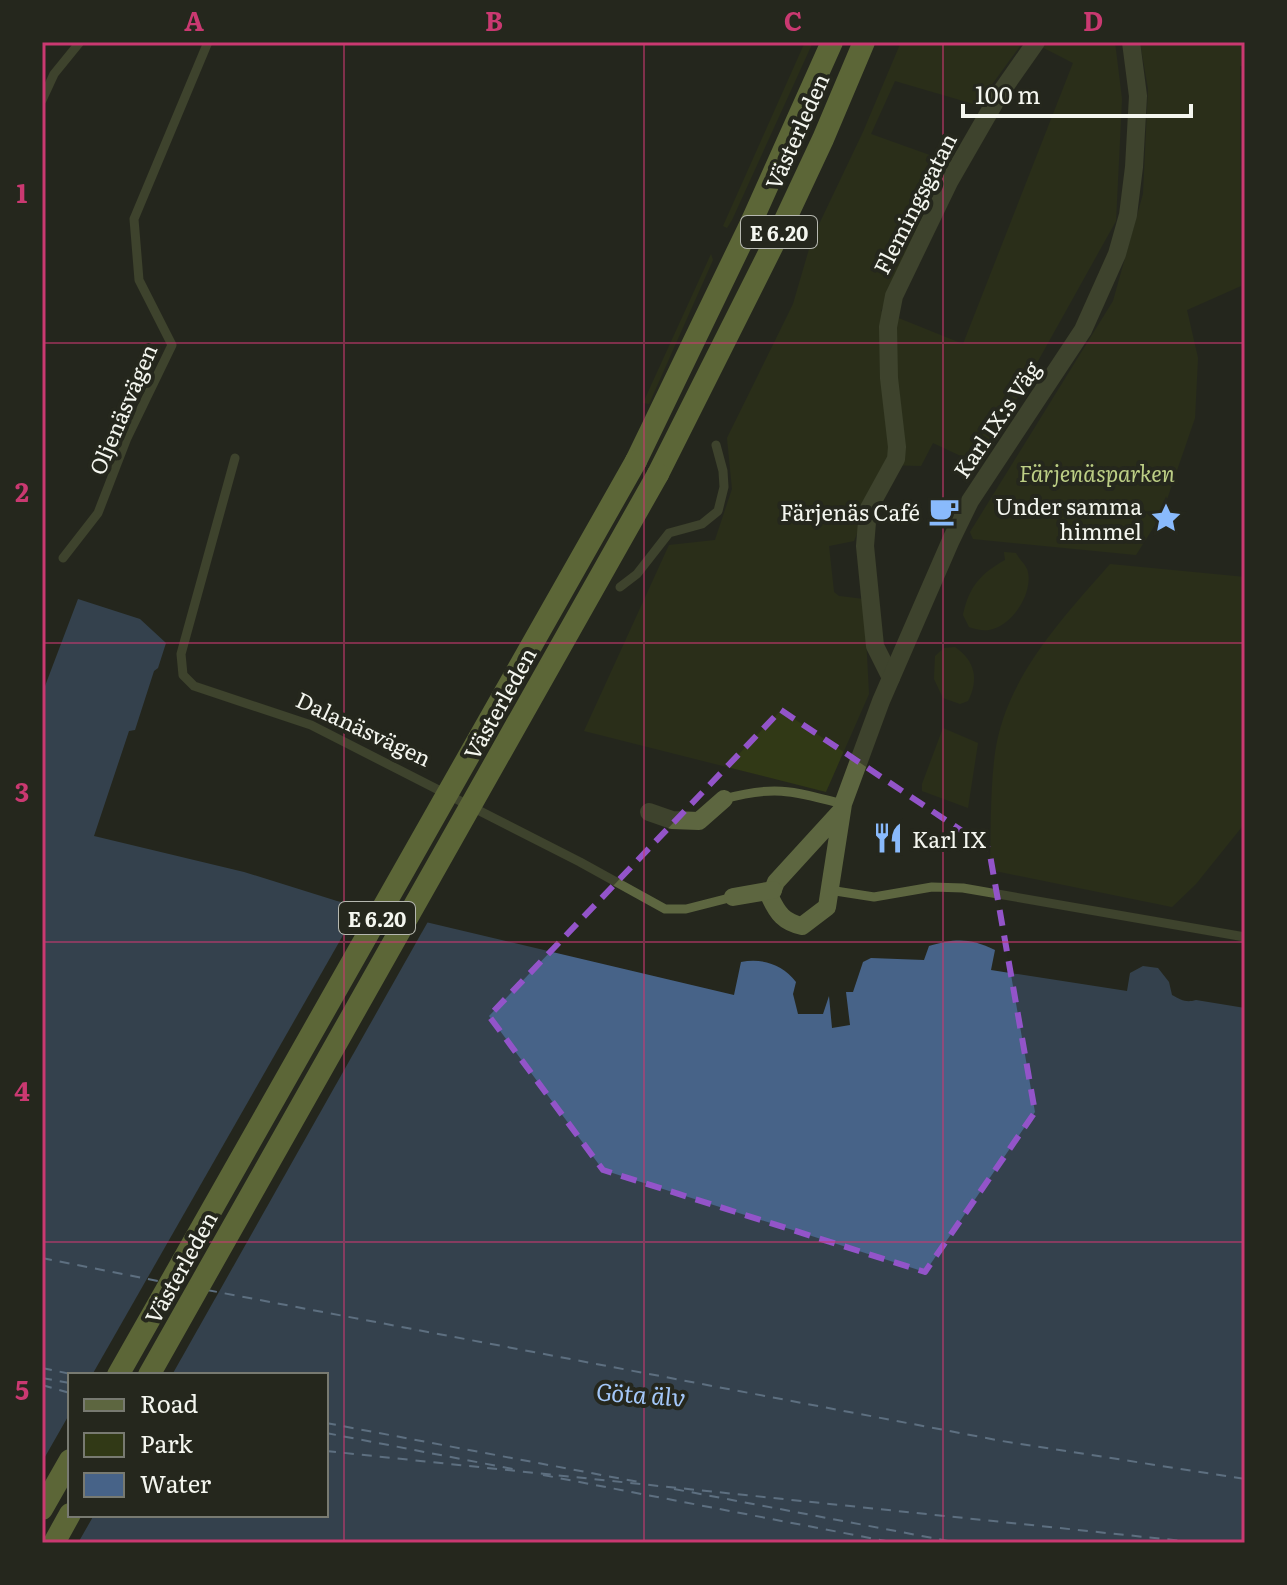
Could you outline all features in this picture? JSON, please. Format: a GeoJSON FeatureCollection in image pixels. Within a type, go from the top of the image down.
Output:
{"type":"FeatureCollection","features":[{"type":"Feature","properties":{"kind":"highway","name":"Västerleden"},"geometry":{"type":"LineString","coordinates":[[119,1373],[636,461],[751,223],[832,42]]}},
{"type":"Feature","properties":{"kind":"highway","name":"Västerleden"},"geometry":{"type":"LineString","coordinates":[[150,1373],[658,474],[778,235],[864,42]]}},
{"type":"Feature","properties":{"kind":"highway"},"geometry":{"type":"LineString","coordinates":[[42,1509],[68,1464]]}},
{"type":"Feature","properties":{"kind":"highway"},"geometry":{"type":"LineString","coordinates":[[54,1543],[68,1517]]}},
{"type":"Feature","properties":{"kind":"street","name":"Flemingsgatan"},"geometry":{"type":"LineString","coordinates":[[891,678],[875,646],[865,546],[868,510],[896,459],[888,327],[894,296],[920,237],[970,144],[1036,42]]}},
{"type":"Feature","properties":{"kind":"street","name":"Karl IX:s Väg"},"geometry":{"type":"LineString","coordinates":[[841,808],[776,882],[770,897],[788,923],[802,926],[827,907],[841,808],[891,678],[970,501],[1083,330],[1108,279],[1128,215],[1134,167],[1138,96],[1131,42]]}},
{"type":"Feature","properties":{"kind":"street"},"geometry":{"type":"LineString","coordinates":[[649,812],[672,820],[699,821],[724,799]]}},
{"type":"Feature","properties":{"kind":"street","name":"Dalanäsvägen"},"geometry":{"type":"LineString","coordinates":[[733,897],[773,890]]}},
{"type":"Feature","properties":{"kind":"lane"},"geometry":{"type":"LineString","coordinates":[[42,100],[54,74],[80,42]]}},
{"type":"Feature","properties":{"kind":"lane","name":"Oljenäsvägen"},"geometry":{"type":"LineString","coordinates":[[63,558],[98,513],[127,438],[172,345],[139,280],[134,219],[208,42]]}},
{"type":"Feature","properties":{"kind":"lane"},"geometry":{"type":"LineString","coordinates":[[620,587],[637,574],[669,533],[702,524],[718,511],[724,487],[716,445]]}},
{"type":"Feature","properties":{"kind":"lane","name":"Dalanäsvägen"},"geometry":{"type":"LineString","coordinates":[[235,458],[181,654],[183,675],[194,686],[311,725],[567,855],[665,909],[686,909],[733,897]]}},
{"type":"Feature","properties":{"kind":"lane"},"geometry":{"type":"LineString","coordinates":[[724,799],[758,790],[799,792],[841,808]]}},
{"type":"Feature","properties":{"kind":"lane"},"geometry":{"type":"LineString","coordinates":[[829,890],[874,897],[932,887],[963,888],[1245,937]]}},
{"type":"Feature","properties":{"kind":"highlighted area"},"geometry":{"type":"Polygon","coordinates":[[[781,710],[989,849],[1035,1112],[925,1272],[603,1170],[489,1016],[781,710]]]}},
{"type":"Feature","properties":{"kind":"green space"},"geometry":{"type":"Polygon","coordinates":[[[805,42],[813,42],[727,228],[723,226],[805,42]]]}},
{"type":"Feature","properties":{"kind":"green space"},"geometry":{"type":"Polygon","coordinates":[[[901,42],[1023,42],[977,105],[895,81],[871,134],[952,163],[881,311],[963,344],[1073,63],[1032,42],[1115,42],[1122,99],[1116,221],[980,465],[933,443],[921,466],[885,465],[854,541],[829,546],[834,592],[839,596],[864,599],[869,694],[826,792],[584,731],[669,545],[715,540],[732,489],[727,438],[793,304],[812,239],[863,132],[901,42]]]}},
{"type":"Feature","properties":{"kind":"green space","name":"Färjenäsparken"},"geometry":{"type":"Polygon","coordinates":[[[1140,42],[1245,42],[1245,66],[1240,66],[1241,286],[1187,310],[1198,358],[1195,418],[1162,514],[1136,555],[973,539],[970,532],[1113,301],[1143,194],[1148,89],[1140,42]]]}},
{"type":"Feature","properties":{"kind":"green space"},"geometry":{"type":"Polygon","coordinates":[[[711,254],[713,260],[649,404],[643,403],[711,254]]]}},
{"type":"Feature","properties":{"kind":"green space"},"geometry":{"type":"Polygon","coordinates":[[[1004,552],[1016,553],[1027,569],[1029,578],[1025,597],[1013,615],[998,627],[984,630],[969,627],[963,615],[972,589],[982,576],[1005,560],[1004,552]]]}},
{"type":"Feature","properties":{"kind":"green space"},"geometry":{"type":"Polygon","coordinates":[[[1110,564],[1245,577],[1245,823],[1196,884],[1172,907],[990,870],[995,753],[1011,699],[1055,628],[1110,564]]]}},
{"type":"Feature","properties":{"kind":"green space"},"geometry":{"type":"Polygon","coordinates":[[[955,647],[971,664],[974,678],[968,701],[960,704],[943,698],[934,679],[935,656],[944,648],[955,647]]]}},
{"type":"Feature","properties":{"kind":"green space"},"geometry":{"type":"Polygon","coordinates":[[[943,728],[978,743],[968,808],[922,791],[943,728]]]}},
{"type":"Feature","properties":{"kind":"water","name":"Göta älv"},"geometry":{"type":"Polygon","coordinates":[[[78,599],[140,619],[166,643],[135,730],[129,731],[94,836],[244,872],[337,901],[734,995],[741,962],[764,962],[778,967],[796,982],[793,994],[798,1014],[823,1014],[829,996],[832,1028],[850,1025],[846,992],[853,992],[863,962],[871,958],[924,960],[929,946],[955,941],[970,941],[995,950],[991,970],[1127,991],[1130,973],[1143,966],[1158,968],[1169,982],[1172,995],[1178,998],[1245,1008],[1245,1543],[42,1543],[42,694],[78,599]]]}},
{"type":"Feature","properties":{"kind":"pier"},"geometry":{"type":"Polygon","coordinates":[[[362,902],[430,918],[173,1373],[93,1373],[362,902]]]}},
{"type":"Feature","properties":{"kind":"pier"},"geometry":{"type":"Polygon","coordinates":[[[68,1416],[68,1517],[93,1517],[78,1543],[42,1543],[42,1462],[68,1416]]]}},
{"type":"Feature","properties":{"kind":"ferry route"},"geometry":{"type":"LineString","coordinates":[[42,1258],[158,1281]]}},
{"type":"Feature","properties":{"kind":"ferry route"},"geometry":{"type":"LineString","coordinates":[[207,1290],[1002,1441],[1245,1479]]}},
{"type":"Feature","properties":{"kind":"ferry route"},"geometry":{"type":"LineString","coordinates":[[42,1368],[68,1373]]}},
{"type":"Feature","properties":{"kind":"ferry route"},"geometry":{"type":"LineString","coordinates":[[42,1378],[68,1383]]}},
{"type":"Feature","properties":{"kind":"ferry route"},"geometry":{"type":"LineString","coordinates":[[42,1385],[68,1392]]}},
{"type":"Feature","properties":{"kind":"ferry route"},"geometry":{"type":"LineString","coordinates":[[328,1423],[644,1483]]}},
{"type":"Feature","properties":{"kind":"ferry route"},"geometry":{"type":"LineString","coordinates":[[328,1433],[513,1469]]}},
{"type":"Feature","properties":{"kind":"ferry route"},"geometry":{"type":"LineString","coordinates":[[328,1451],[1202,1543]]}},
{"type":"Feature","properties":{"kind":"ferry route"},"geometry":{"type":"LineString","coordinates":[[543,1475],[896,1543]]}},
{"type":"Feature","properties":{"kind":"ferry route"},"geometry":{"type":"LineString","coordinates":[[674,1489],[959,1543]]}},
{"type":"Feature","properties":{"kind":"place","name":"Färjenäs Café"},"geometry":{"type":"Point","coordinates":[944,511]}},
{"type":"Feature","properties":{"kind":"place","name":"Under samma himmel"},"geometry":{"type":"Point","coordinates":[1166,518]}},
{"type":"Feature","properties":{"kind":"place","name":"Karl IX"},"geometry":{"type":"Point","coordinates":[888,838]}}]}
